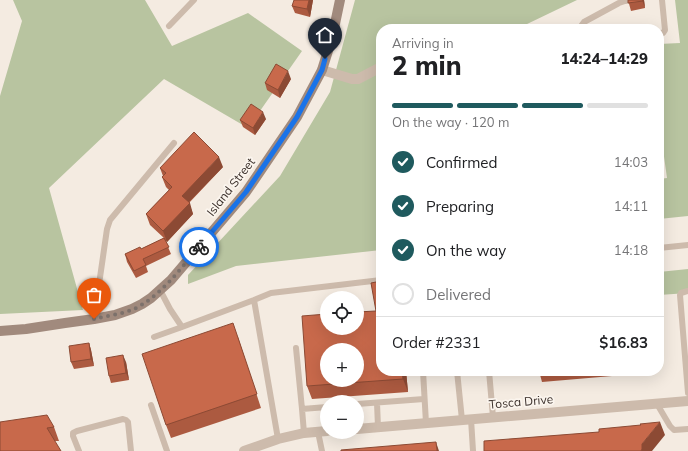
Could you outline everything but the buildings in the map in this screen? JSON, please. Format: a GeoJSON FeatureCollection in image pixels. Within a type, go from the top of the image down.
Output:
{"type":"FeatureCollection","features":[{"type":"Feature","properties":{"kind":"street","name":"Island Street"},"geometry":{"type":"LineString","coordinates":[[0,331],[26,329],[115,315],[132,309],[151,298],[171,280],[246,192],[297,117],[322,70],[332,38],[340,0]]}},
{"type":"Feature","properties":{"kind":"street"},"geometry":{"type":"LineString","coordinates":[[322,70],[352,79],[358,78],[376,69]]}},
{"type":"Feature","properties":{"kind":"street","name":"Tosca Drive"},"geometry":{"type":"LineString","coordinates":[[364,428],[688,401]]}},
{"type":"Feature","properties":{"kind":"street"},"geometry":{"type":"LineString","coordinates":[[244,451],[278,439],[304,433],[320,432]]}},
{"type":"Feature","properties":{"kind":"lane"},"geometry":{"type":"LineString","coordinates":[[169,26],[194,0]]}},
{"type":"Feature","properties":{"kind":"lane"},"geometry":{"type":"LineString","coordinates":[[582,24],[619,3],[634,0]]}},
{"type":"Feature","properties":{"kind":"lane"},"geometry":{"type":"LineString","coordinates":[[662,0],[666,30],[664,32]]}},
{"type":"Feature","properties":{"kind":"lane"},"geometry":{"type":"LineString","coordinates":[[94,319],[107,229],[110,220],[174,143]]}},
{"type":"Feature","properties":{"kind":"lane"},"geometry":{"type":"LineString","coordinates":[[664,247],[688,244]]}},
{"type":"Feature","properties":{"kind":"lane"},"geometry":{"type":"LineString","coordinates":[[154,337],[254,300],[271,292],[376,281]]}},
{"type":"Feature","properties":{"kind":"lane"},"geometry":{"type":"LineString","coordinates":[[160,290],[182,327]]}},
{"type":"Feature","properties":{"kind":"lane"},"geometry":{"type":"LineString","coordinates":[[688,291],[680,293],[688,393]]}},
{"type":"Feature","properties":{"kind":"lane"},"geometry":{"type":"LineString","coordinates":[[254,300],[278,439]]}},
{"type":"Feature","properties":{"kind":"lane"},"geometry":{"type":"LineString","coordinates":[[296,348],[304,433]]}},
{"type":"Feature","properties":{"kind":"lane"},"geometry":{"type":"LineString","coordinates":[[423,376],[426,423]]}},
{"type":"Feature","properties":{"kind":"lane"},"geometry":{"type":"LineString","coordinates":[[458,376],[473,451]]}},
{"type":"Feature","properties":{"kind":"lane"},"geometry":{"type":"LineString","coordinates":[[489,376],[493,417]]}},
{"type":"Feature","properties":{"kind":"lane"},"geometry":{"type":"LineString","coordinates":[[364,404],[424,399]]}},
{"type":"Feature","properties":{"kind":"lane"},"geometry":{"type":"LineString","coordinates":[[376,403],[378,427]]}},
{"type":"Feature","properties":{"kind":"lane"},"geometry":{"type":"LineString","coordinates":[[656,404],[674,430],[688,429]]}},
{"type":"Feature","properties":{"kind":"lane"},"geometry":{"type":"LineString","coordinates":[[151,405],[167,451]]}},
{"type":"Feature","properties":{"kind":"lane"},"geometry":{"type":"LineString","coordinates":[[302,408],[320,407]]}},
{"type":"Feature","properties":{"kind":"lane"},"geometry":{"type":"LineString","coordinates":[[79,451],[73,433],[123,419],[128,422],[131,451]]}},
{"type":"Feature","properties":{"kind":"lane"},"geometry":{"type":"LineString","coordinates":[[322,439],[322,451]]}},
{"type":"Feature","properties":{"kind":"green space"},"geometry":{"type":"Polygon","coordinates":[[[13,0],[145,0],[172,46],[248,13],[302,51],[248,128],[164,79],[49,188],[83,310],[0,314],[0,96],[22,21],[13,0]]]}},
{"type":"Feature","properties":{"kind":"green space"},"geometry":{"type":"Polygon","coordinates":[[[355,0],[577,0],[527,24],[376,24],[376,251],[236,266],[188,284],[188,275],[280,176],[330,92],[355,0]]]}},
{"type":"Feature","properties":{"kind":"green space"},"geometry":{"type":"Polygon","coordinates":[[[675,0],[688,0],[688,216],[664,218],[664,178],[667,178],[664,157],[664,44],[680,43],[675,0]]]}},
{"type":"Feature","properties":{"kind":"green space"},"geometry":{"type":"Polygon","coordinates":[[[688,269],[688,293],[664,295],[664,271],[688,269]]]}},
{"type":"Feature","properties":{"kind":"way so far"},"geometry":{"type":"LineString","coordinates":[[94,319],[115,315],[132,309],[151,298],[171,280],[199,247]]}},
{"type":"Feature","properties":{"kind":"route"},"geometry":{"type":"LineString","coordinates":[[199,247],[246,192],[297,117],[322,70],[325,59]]}}]}
